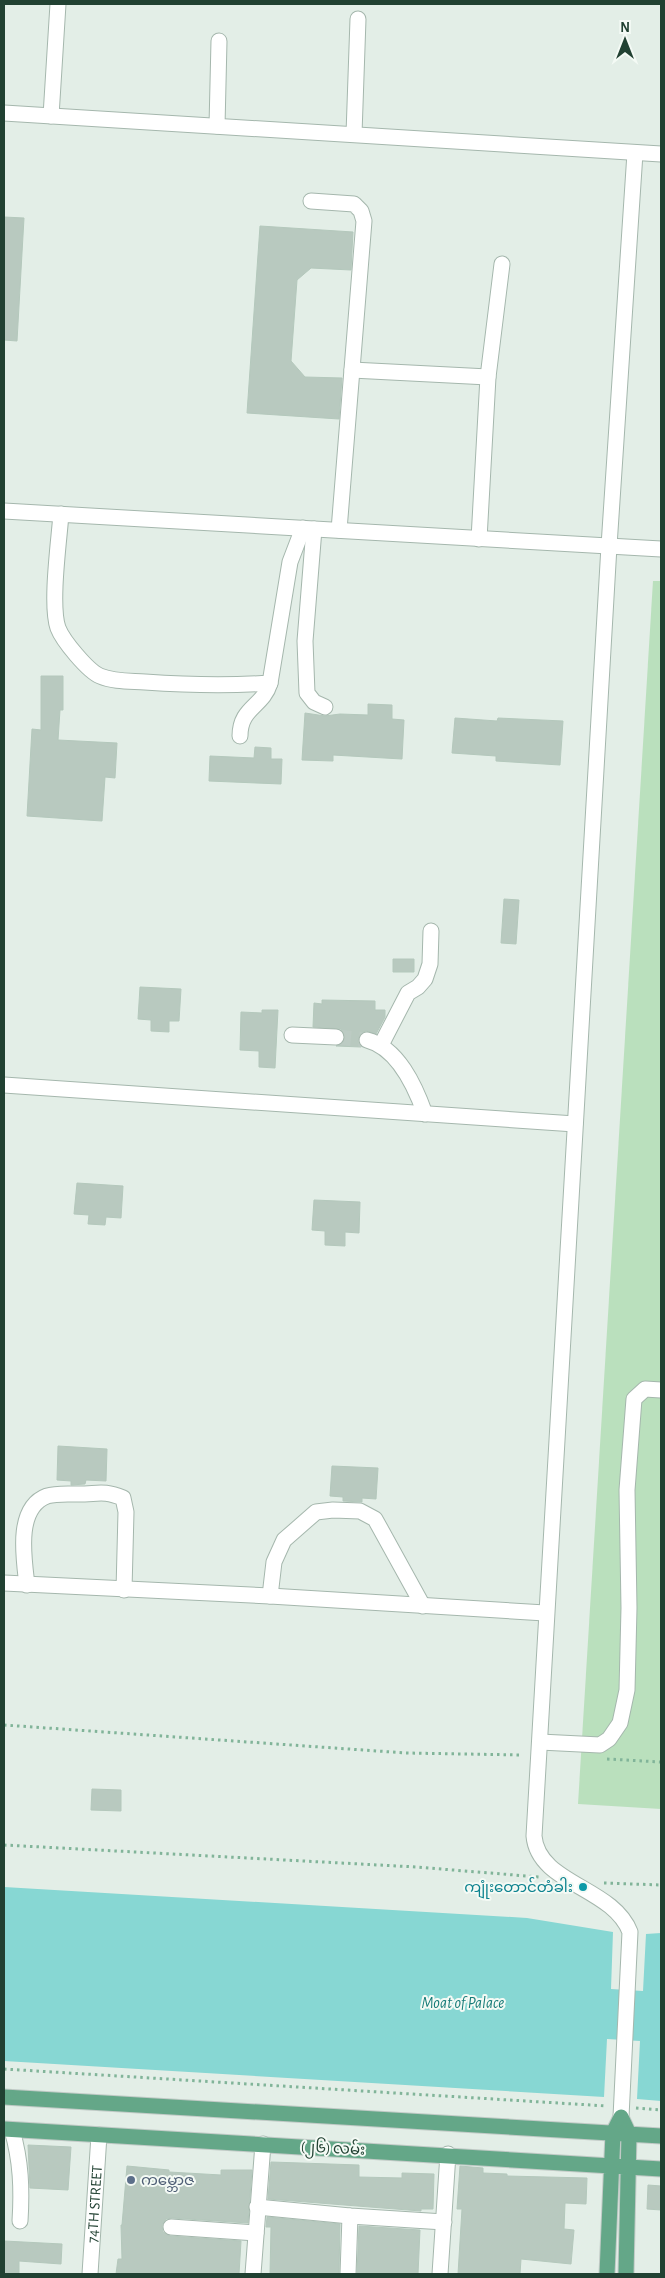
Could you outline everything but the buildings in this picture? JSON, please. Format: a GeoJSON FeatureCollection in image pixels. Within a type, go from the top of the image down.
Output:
{"type":"FeatureCollection","features":[{"type":"Feature","properties":{"kind":"main road","name":"(၂၆) လမ်း"},"geometry":{"type":"LineString","coordinates":[[4,2097],[661,2136]]}},
{"type":"Feature","properties":{"kind":"main road"},"geometry":{"type":"LineString","coordinates":[[607,2274],[613,2133],[621,2108]]}},
{"type":"Feature","properties":{"kind":"main road"},"geometry":{"type":"LineString","coordinates":[[621,2108],[629,2134],[630,2166],[626,2274]]}},
{"type":"Feature","properties":{"kind":"main road","name":"(၂၆) လမ်း"},"geometry":{"type":"LineString","coordinates":[[8,2130],[448,2154],[661,2168]]}},
{"type":"Feature","properties":{"kind":"street"},"geometry":{"type":"LineString","coordinates":[[51,116],[58,4]]}},
{"type":"Feature","properties":{"kind":"street"},"geometry":{"type":"LineString","coordinates":[[354,134],[358,19]]}},
{"type":"Feature","properties":{"kind":"street"},"geometry":{"type":"LineString","coordinates":[[217,126],[219,41]]}},
{"type":"Feature","properties":{"kind":"street"},"geometry":{"type":"LineString","coordinates":[[4,113],[661,154]]}},
{"type":"Feature","properties":{"kind":"street"},"geometry":{"type":"LineString","coordinates":[[621,2108],[630,1932],[621,1918],[601,1898],[558,1872],[538,1854],[534,1836],[545,1613],[609,546],[635,153]]}},
{"type":"Feature","properties":{"kind":"street"},"geometry":{"type":"LineString","coordinates":[[311,201],[354,204],[361,211],[364,221],[339,530]]}},
{"type":"Feature","properties":{"kind":"street"},"geometry":{"type":"LineString","coordinates":[[479,538],[488,376],[502,264]]}},
{"type":"Feature","properties":{"kind":"street"},"geometry":{"type":"LineString","coordinates":[[352,370],[488,376]]}},
{"type":"Feature","properties":{"kind":"street"},"geometry":{"type":"LineString","coordinates":[[4,511],[661,549]]}},
{"type":"Feature","properties":{"kind":"street"},"geometry":{"type":"LineString","coordinates":[[60,514],[56,575],[58,628],[68,644],[98,676],[113,680],[156,683],[237,686],[270,683]]}},
{"type":"Feature","properties":{"kind":"street"},"geometry":{"type":"LineString","coordinates":[[240,736],[242,721],[267,693],[290,562],[308,529]]}},
{"type":"Feature","properties":{"kind":"street"},"geometry":{"type":"LineString","coordinates":[[308,529],[305,641],[307,693],[314,702],[325,707]]}},
{"type":"Feature","properties":{"kind":"street"},"geometry":{"type":"LineString","coordinates":[[382,1045],[408,993],[418,988],[425,979],[430,964],[431,932]]}},
{"type":"Feature","properties":{"kind":"street"},"geometry":{"type":"LineString","coordinates":[[292,1035],[336,1037]]}},
{"type":"Feature","properties":{"kind":"street"},"geometry":{"type":"LineString","coordinates":[[367,1040],[382,1045],[408,1076],[425,1114]]}},
{"type":"Feature","properties":{"kind":"street"},"geometry":{"type":"LineString","coordinates":[[4,1086],[575,1124]]}},
{"type":"Feature","properties":{"kind":"street"},"geometry":{"type":"LineString","coordinates":[[539,1749],[600,1745],[609,1739],[620,1723],[627,1690],[629,1608],[627,1490],[634,1400],[644,1389],[661,1390]]}},
{"type":"Feature","properties":{"kind":"street"},"geometry":{"type":"LineString","coordinates":[[27,1585],[24,1556],[25,1527],[31,1509],[47,1496],[107,1491],[123,1498],[126,1512],[124,1590]]}},
{"type":"Feature","properties":{"kind":"street"},"geometry":{"type":"LineString","coordinates":[[270,1596],[274,1562],[284,1540],[316,1512],[333,1510],[360,1512],[375,1519],[423,1606]]}},
{"type":"Feature","properties":{"kind":"street"},"geometry":{"type":"LineString","coordinates":[[4,1583],[270,1596],[545,1613]]}},
{"type":"Feature","properties":{"kind":"street"},"geometry":{"type":"LineString","coordinates":[[8,2130],[18,2152],[22,2184],[20,2221]]}},
{"type":"Feature","properties":{"kind":"street","name":"74TH STREET"},"geometry":{"type":"LineString","coordinates":[[90,2274],[99,2135]]}},
{"type":"Feature","properties":{"kind":"street"},"geometry":{"type":"LineString","coordinates":[[253,2274],[263,2144]]}},
{"type":"Feature","properties":{"kind":"street"},"geometry":{"type":"LineString","coordinates":[[440,2274],[448,2154]]}},
{"type":"Feature","properties":{"kind":"street"},"geometry":{"type":"LineString","coordinates":[[257,2207],[350,2216],[444,2222]]}},
{"type":"Feature","properties":{"kind":"street"},"geometry":{"type":"LineString","coordinates":[[348,2274],[350,2216]]}},
{"type":"Feature","properties":{"kind":"street"},"geometry":{"type":"LineString","coordinates":[[171,2227],[256,2233]]}},
{"type":"Feature","properties":{"kind":"path"},"geometry":{"type":"LineString","coordinates":[[4,1725],[406,1754],[539,1749]]}},
{"type":"Feature","properties":{"kind":"path"},"geometry":{"type":"LineString","coordinates":[[605,1759],[661,1762]]}},
{"type":"Feature","properties":{"kind":"path"},"geometry":{"type":"LineString","coordinates":[[4,1845],[407,1867],[548,1878]]}},
{"type":"Feature","properties":{"kind":"path"},"geometry":{"type":"LineString","coordinates":[[602,1883],[661,1885]]}},
{"type":"Feature","properties":{"kind":"path"},"geometry":{"type":"LineString","coordinates":[[4,2069],[661,2110]]}},
{"type":"Feature","properties":{"kind":"green space"},"geometry":{"type":"Polygon","coordinates":[[[653,581],[661,581],[661,1809],[578,1804],[653,581]]]}},
{"type":"Feature","properties":{"kind":"water","name":"Moat of Palace"},"geometry":{"type":"Polygon","coordinates":[[[4,1887],[527,1918],[613,1932],[611,1989],[643,1991],[646,1934],[661,1933],[661,2101],[637,2099],[640,2041],[607,2039],[604,2097],[4,2061],[4,1887]]]}},
{"type":"Feature","properties":{"kind":"tunnel"},"geometry":{"type":"LineString","coordinates":[[336,1037],[367,1040]]}},
{"type":"Feature","properties":{"kind":"place","name":"ကျုံးတောင်တံခါး"},"geometry":{"type":"Point","coordinates":[583,1887]}},
{"type":"Feature","properties":{"kind":"place","name":"ကမ္ဘောဇ"},"geometry":{"type":"Point","coordinates":[131,2180]}}]}
